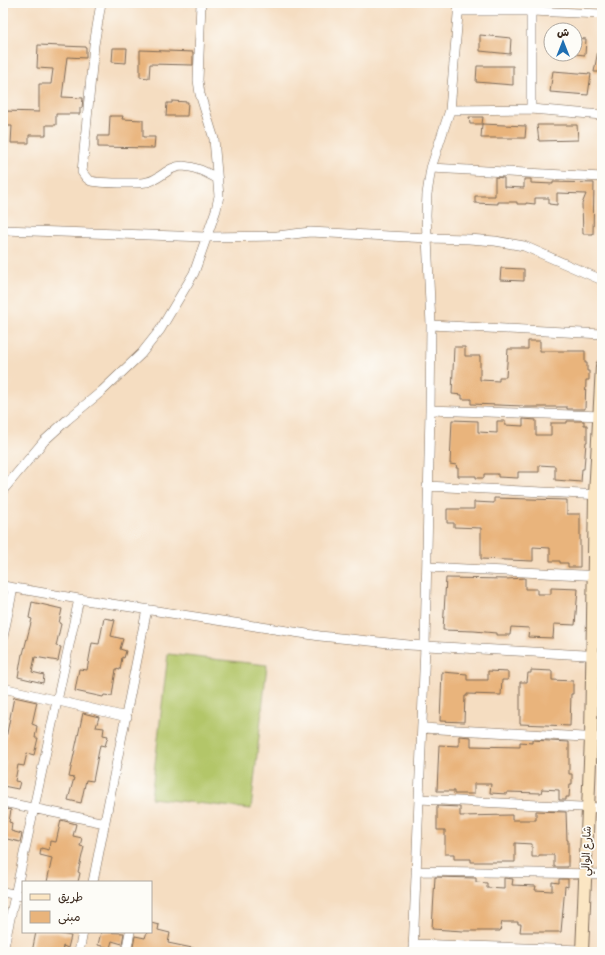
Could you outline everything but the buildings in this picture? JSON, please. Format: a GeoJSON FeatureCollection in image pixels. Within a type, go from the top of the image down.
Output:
{"type":"FeatureCollection","features":[{"type":"Feature","properties":{"kind":"main road","name":"شارع الوالي"},"geometry":{"type":"LineString","coordinates":[[582,951],[587,808],[596,738],[602,366]]}},
{"type":"Feature","properties":{"kind":"street"},"geometry":{"type":"LineString","coordinates":[[101,3],[94,45],[82,172],[87,179],[91,181],[147,182],[172,168],[182,166],[194,167],[218,179]]}},
{"type":"Feature","properties":{"kind":"street"},"geometry":{"type":"LineString","coordinates":[[3,490],[44,441],[102,391],[141,354],[160,330],[194,273],[216,210],[219,196],[214,139],[200,94],[198,80],[201,3]]}},
{"type":"Feature","properties":{"kind":"street"},"geometry":{"type":"LineString","coordinates":[[582,951],[413,948],[425,646],[430,410],[431,325],[426,215],[431,168],[450,110],[459,7],[602,14]]}},
{"type":"Feature","properties":{"kind":"street"},"geometry":{"type":"LineString","coordinates":[[531,11],[531,109]]}},
{"type":"Feature","properties":{"kind":"street"},"geometry":{"type":"LineString","coordinates":[[450,110],[531,109],[602,115]]}},
{"type":"Feature","properties":{"kind":"street"},"geometry":{"type":"LineString","coordinates":[[431,168],[602,177]]}},
{"type":"Feature","properties":{"kind":"street"},"geometry":{"type":"LineString","coordinates":[[3,230],[206,237],[277,236],[310,232],[428,238],[469,238],[524,246],[602,280]]}},
{"type":"Feature","properties":{"kind":"street"},"geometry":{"type":"LineString","coordinates":[[431,325],[602,334]]}},
{"type":"Feature","properties":{"kind":"street"},"geometry":{"type":"LineString","coordinates":[[430,410],[601,416]]}},
{"type":"Feature","properties":{"kind":"street"},"geometry":{"type":"LineString","coordinates":[[428,486],[599,495]]}},
{"type":"Feature","properties":{"kind":"street"},"geometry":{"type":"LineString","coordinates":[[427,568],[598,576]]}},
{"type":"Feature","properties":{"kind":"street"},"geometry":{"type":"LineString","coordinates":[[3,586],[320,636],[425,646],[597,656]]}},
{"type":"Feature","properties":{"kind":"street"},"geometry":{"type":"LineString","coordinates":[[3,637],[13,588]]}},
{"type":"Feature","properties":{"kind":"street"},"geometry":{"type":"LineString","coordinates":[[3,951],[19,896],[34,808],[79,599]]}},
{"type":"Feature","properties":{"kind":"street"},"geometry":{"type":"LineString","coordinates":[[93,881],[147,609]]}},
{"type":"Feature","properties":{"kind":"street"},"geometry":{"type":"LineString","coordinates":[[3,688],[126,717]]}},
{"type":"Feature","properties":{"kind":"street"},"geometry":{"type":"LineString","coordinates":[[422,728],[596,738]]}},
{"type":"Feature","properties":{"kind":"street"},"geometry":{"type":"LineString","coordinates":[[419,799],[602,808]]}},
{"type":"Feature","properties":{"kind":"street"},"geometry":{"type":"LineString","coordinates":[[3,802],[105,823]]}},
{"type":"Feature","properties":{"kind":"street"},"geometry":{"type":"LineString","coordinates":[[416,871],[602,874]]}},
{"type":"Feature","properties":{"kind":"street"},"geometry":{"type":"LineString","coordinates":[[3,892],[19,896]]}},
{"type":"Feature","properties":{"kind":"street"},"geometry":{"type":"LineString","coordinates":[[79,952],[83,933]]}},
{"type":"Feature","properties":{"kind":"street"},"geometry":{"type":"LineString","coordinates":[[126,952],[130,933]]}},
{"type":"Feature","properties":{"kind":"green space"},"geometry":{"type":"Polygon","coordinates":[[[168,654],[267,665],[251,809],[151,798],[168,654]]]}}]}
